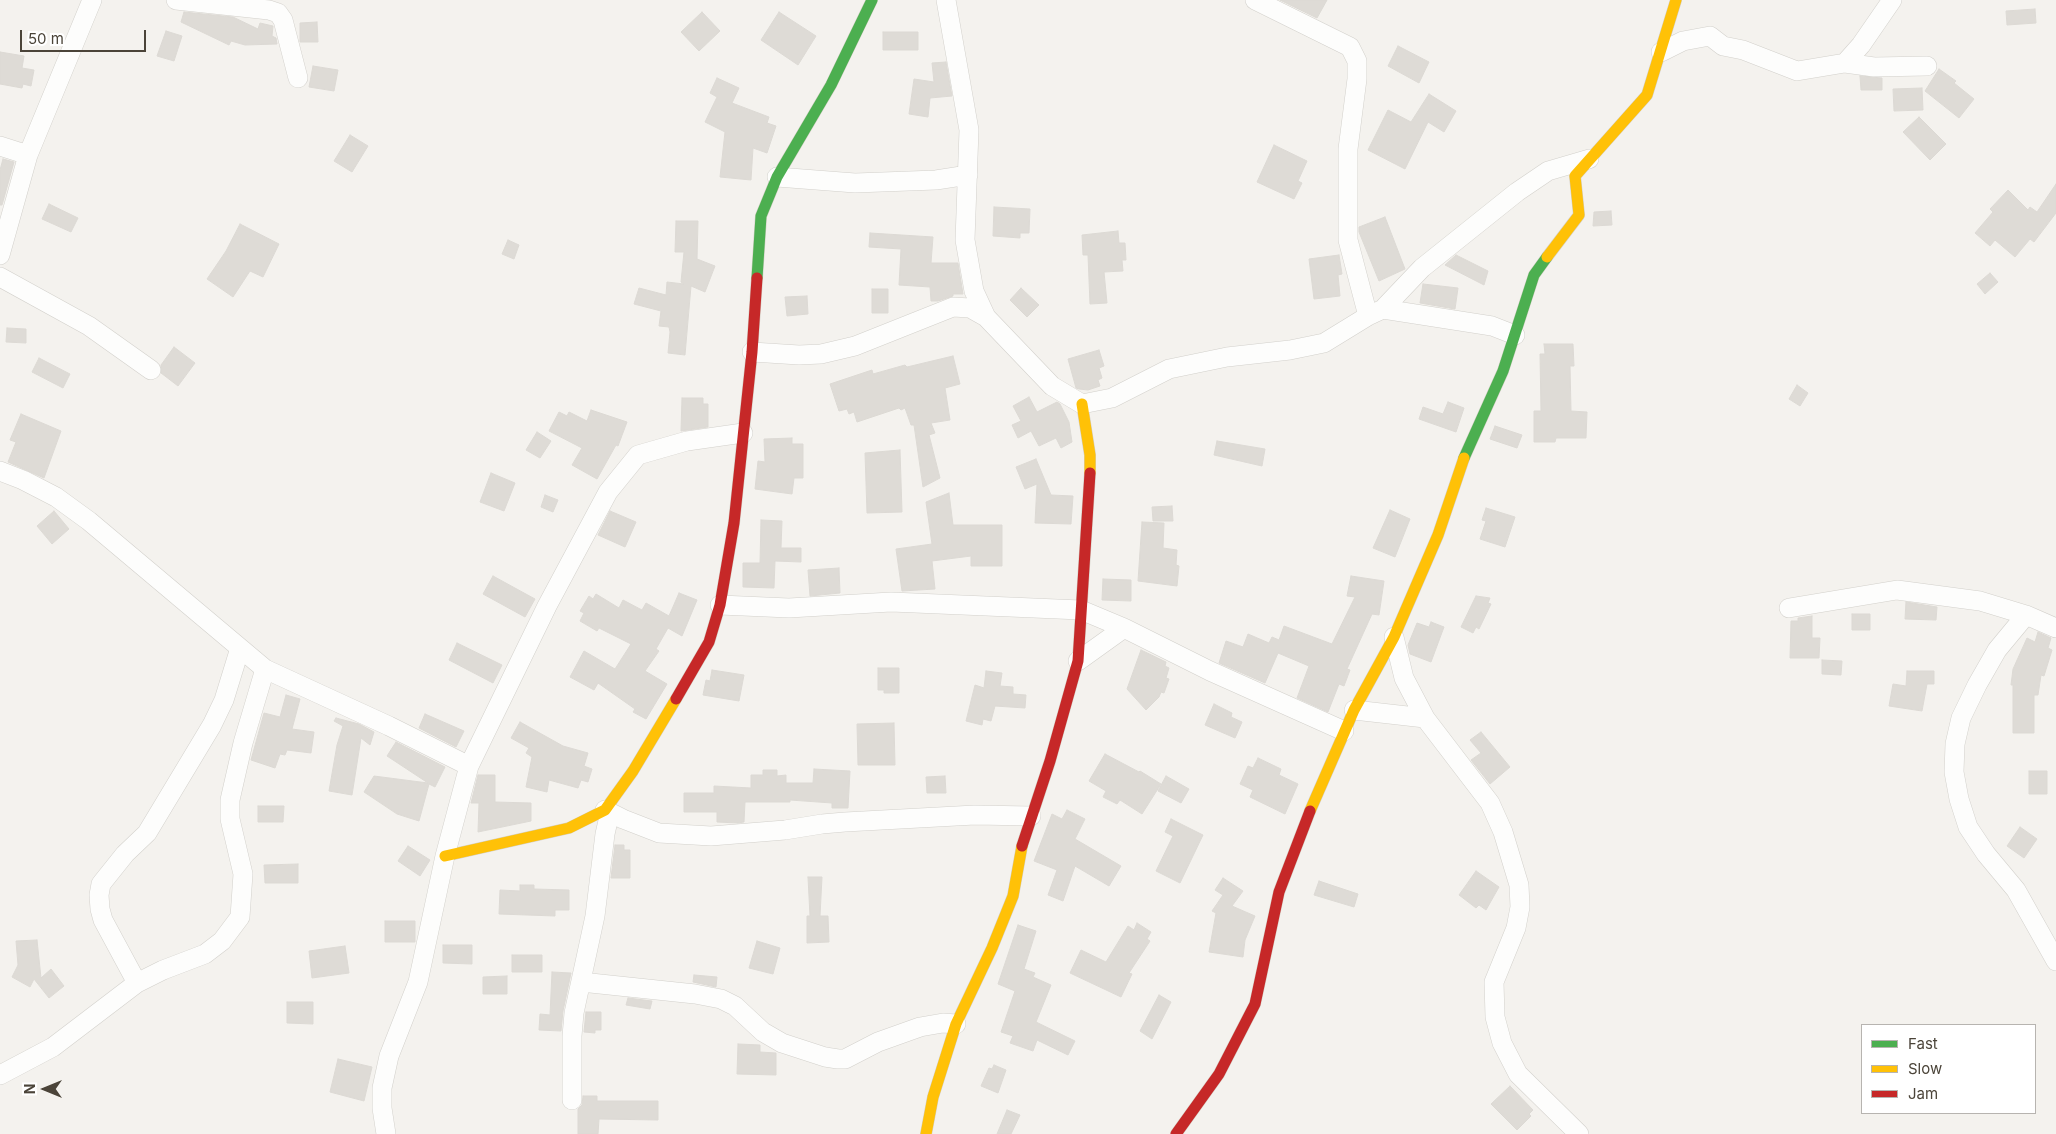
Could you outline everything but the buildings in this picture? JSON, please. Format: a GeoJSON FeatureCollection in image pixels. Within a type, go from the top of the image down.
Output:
{"type":"FeatureCollection","features":[{"type":"Feature","properties":{"kind":"street"},"geometry":{"type":"LineString","coordinates":[[0,255],[28,155],[92,0]]}},
{"type":"Feature","properties":{"kind":"street"},"geometry":{"type":"LineString","coordinates":[[176,0],[268,10],[278,13],[283,20],[298,78]]}},
{"type":"Feature","properties":{"kind":"street"},"geometry":{"type":"LineString","coordinates":[[572,1100],[574,1012],[595,916],[608,811],[687,683],[709,642],[720,605],[734,523],[752,352],[761,216],[777,176],[831,85],[872,0]]}},
{"type":"Feature","properties":{"kind":"street"},"geometry":{"type":"LineString","coordinates":[[946,0],[969,130],[965,240],[974,291],[986,317]]}},
{"type":"Feature","properties":{"kind":"street"},"geometry":{"type":"LineString","coordinates":[[1255,0],[1350,47],[1357,61],[1357,79],[1348,149],[1348,240],[1375,313]]}},
{"type":"Feature","properties":{"kind":"street"},"geometry":{"type":"LineString","coordinates":[[1176,1134],[1218,1074],[1255,1004],[1279,892],[1297,842],[1344,731],[1394,637],[1438,535],[1463,460],[1503,371],[1534,275],[1578,215],[1576,176],[1648,94],[1676,0]]}},
{"type":"Feature","properties":{"kind":"street"},"geometry":{"type":"LineString","coordinates":[[1844,63],[1861,46],[1892,0]]}},
{"type":"Feature","properties":{"kind":"street"},"geometry":{"type":"LineString","coordinates":[[1661,52],[1683,41],[1710,36],[1723,46],[1743,50],[1796,71],[1844,63],[1874,68],[1927,66]]}},
{"type":"Feature","properties":{"kind":"street"},"geometry":{"type":"LineString","coordinates":[[0,146],[28,155]]}},
{"type":"Feature","properties":{"kind":"street"},"geometry":{"type":"LineString","coordinates":[[752,352],[798,355],[821,354],[856,346],[953,307],[970,308],[986,317],[1052,386],[1082,404],[1112,398],[1169,369],[1227,357],[1290,350],[1324,343],[1375,313],[1422,268],[1517,192],[1548,171],[1589,159]]}},
{"type":"Feature","properties":{"kind":"street"},"geometry":{"type":"LineString","coordinates":[[777,176],[855,184],[936,180],[968,175]]}},
{"type":"Feature","properties":{"kind":"street"},"geometry":{"type":"LineString","coordinates":[[0,277],[88,326],[151,370]]}},
{"type":"Feature","properties":{"kind":"street"},"geometry":{"type":"LineString","coordinates":[[1375,313],[1492,326],[1516,335]]}},
{"type":"Feature","properties":{"kind":"street"},"geometry":{"type":"LineString","coordinates":[[926,1134],[933,1097],[956,1024],[992,948],[1013,896],[1020,852],[1050,761],[1078,662],[1090,463],[1082,404]]}},
{"type":"Feature","properties":{"kind":"street"},"geometry":{"type":"LineString","coordinates":[[386,1134],[382,1108],[382,1088],[389,1056],[418,982],[445,856],[469,766],[546,606],[608,492],[638,455],[687,441],[743,433]]}},
{"type":"Feature","properties":{"kind":"street"},"geometry":{"type":"LineString","coordinates":[[0,471],[23,480],[56,497],[89,521],[265,669],[389,726],[469,766]]}},
{"type":"Feature","properties":{"kind":"street"},"geometry":{"type":"LineString","coordinates":[[1789,608],[1897,590],[1980,601],[2026,615],[2056,628]]}},
{"type":"Feature","properties":{"kind":"street"},"geometry":{"type":"LineString","coordinates":[[720,605],[789,608],[891,602],[1081,610],[1124,628],[1210,671],[1344,731]]}},
{"type":"Feature","properties":{"kind":"street"},"geometry":{"type":"LineString","coordinates":[[2026,615],[1998,650],[1976,685],[1961,718],[1955,744],[1954,772],[1959,799],[1968,827],[1986,854],[2016,890],[2056,961]]}},
{"type":"Feature","properties":{"kind":"street"},"geometry":{"type":"LineString","coordinates":[[1078,662],[1124,628]]}},
{"type":"Feature","properties":{"kind":"street"},"geometry":{"type":"LineString","coordinates":[[1394,637],[1404,678],[1424,718],[1490,803],[1503,832],[1519,885],[1520,907],[1516,928],[1494,982],[1494,1017],[1502,1043],[1518,1074],[1579,1134]]}},
{"type":"Feature","properties":{"kind":"street"},"geometry":{"type":"LineString","coordinates":[[136,983],[103,920],[99,902],[101,884],[121,859],[147,833],[212,725],[224,700],[240,648]]}},
{"type":"Feature","properties":{"kind":"street"},"geometry":{"type":"LineString","coordinates":[[0,1075],[53,1047],[136,983],[163,970],[206,954],[222,941],[240,917],[243,874],[230,819],[230,800],[243,743],[265,669]]}},
{"type":"Feature","properties":{"kind":"street"},"geometry":{"type":"LineString","coordinates":[[1354,710],[1424,718]]}},
{"type":"Feature","properties":{"kind":"street"},"geometry":{"type":"LineString","coordinates":[[608,811],[659,833],[711,836],[768,832],[845,822],[975,815],[1031,816]]}},
{"type":"Feature","properties":{"kind":"street"},"geometry":{"type":"LineString","coordinates":[[445,856],[569,828],[608,811]]}},
{"type":"Feature","properties":{"kind":"street"},"geometry":{"type":"LineString","coordinates":[[581,982],[695,994],[721,999],[735,1006],[763,1032],[782,1043],[825,1057],[838,1059],[845,1058],[878,1042],[920,1027],[942,1023],[956,1024]]}},
{"type":"Feature","properties":{"kind":"traffic: fast"},"geometry":{"type":"LineString","coordinates":[[757,278],[761,216],[777,177],[831,85],[872,0]]}},
{"type":"Feature","properties":{"kind":"traffic: fast"},"geometry":{"type":"LineString","coordinates":[[1464,458],[1503,371],[1534,275],[1547,257]]}},
{"type":"Feature","properties":{"kind":"traffic: slow"},"geometry":{"type":"LineString","coordinates":[[1547,257],[1579,215],[1575,176],[1647,95],[1676,0]]}},
{"type":"Feature","properties":{"kind":"traffic: slow"},"geometry":{"type":"LineString","coordinates":[[1082,404],[1090,455],[1090,473]]}},
{"type":"Feature","properties":{"kind":"traffic: slow"},"geometry":{"type":"LineString","coordinates":[[1310,811],[1354,710],[1394,637],[1438,535],[1464,458]]}},
{"type":"Feature","properties":{"kind":"traffic: slow"},"geometry":{"type":"LineString","coordinates":[[445,856],[569,828],[605,810],[633,771],[676,699]]}},
{"type":"Feature","properties":{"kind":"traffic: slow"},"geometry":{"type":"LineString","coordinates":[[926,1134],[933,1097],[956,1024],[992,948],[1013,896],[1022,846]]}},
{"type":"Feature","properties":{"kind":"traffic: jam"},"geometry":{"type":"LineString","coordinates":[[676,699],[709,642],[720,605],[734,523],[752,352],[757,278]]}},
{"type":"Feature","properties":{"kind":"traffic: jam"},"geometry":{"type":"LineString","coordinates":[[1022,846],[1050,761],[1078,661],[1090,473]]}},
{"type":"Feature","properties":{"kind":"traffic: jam"},"geometry":{"type":"LineString","coordinates":[[1176,1134],[1219,1074],[1255,1004],[1279,892],[1310,811]]}}]}
